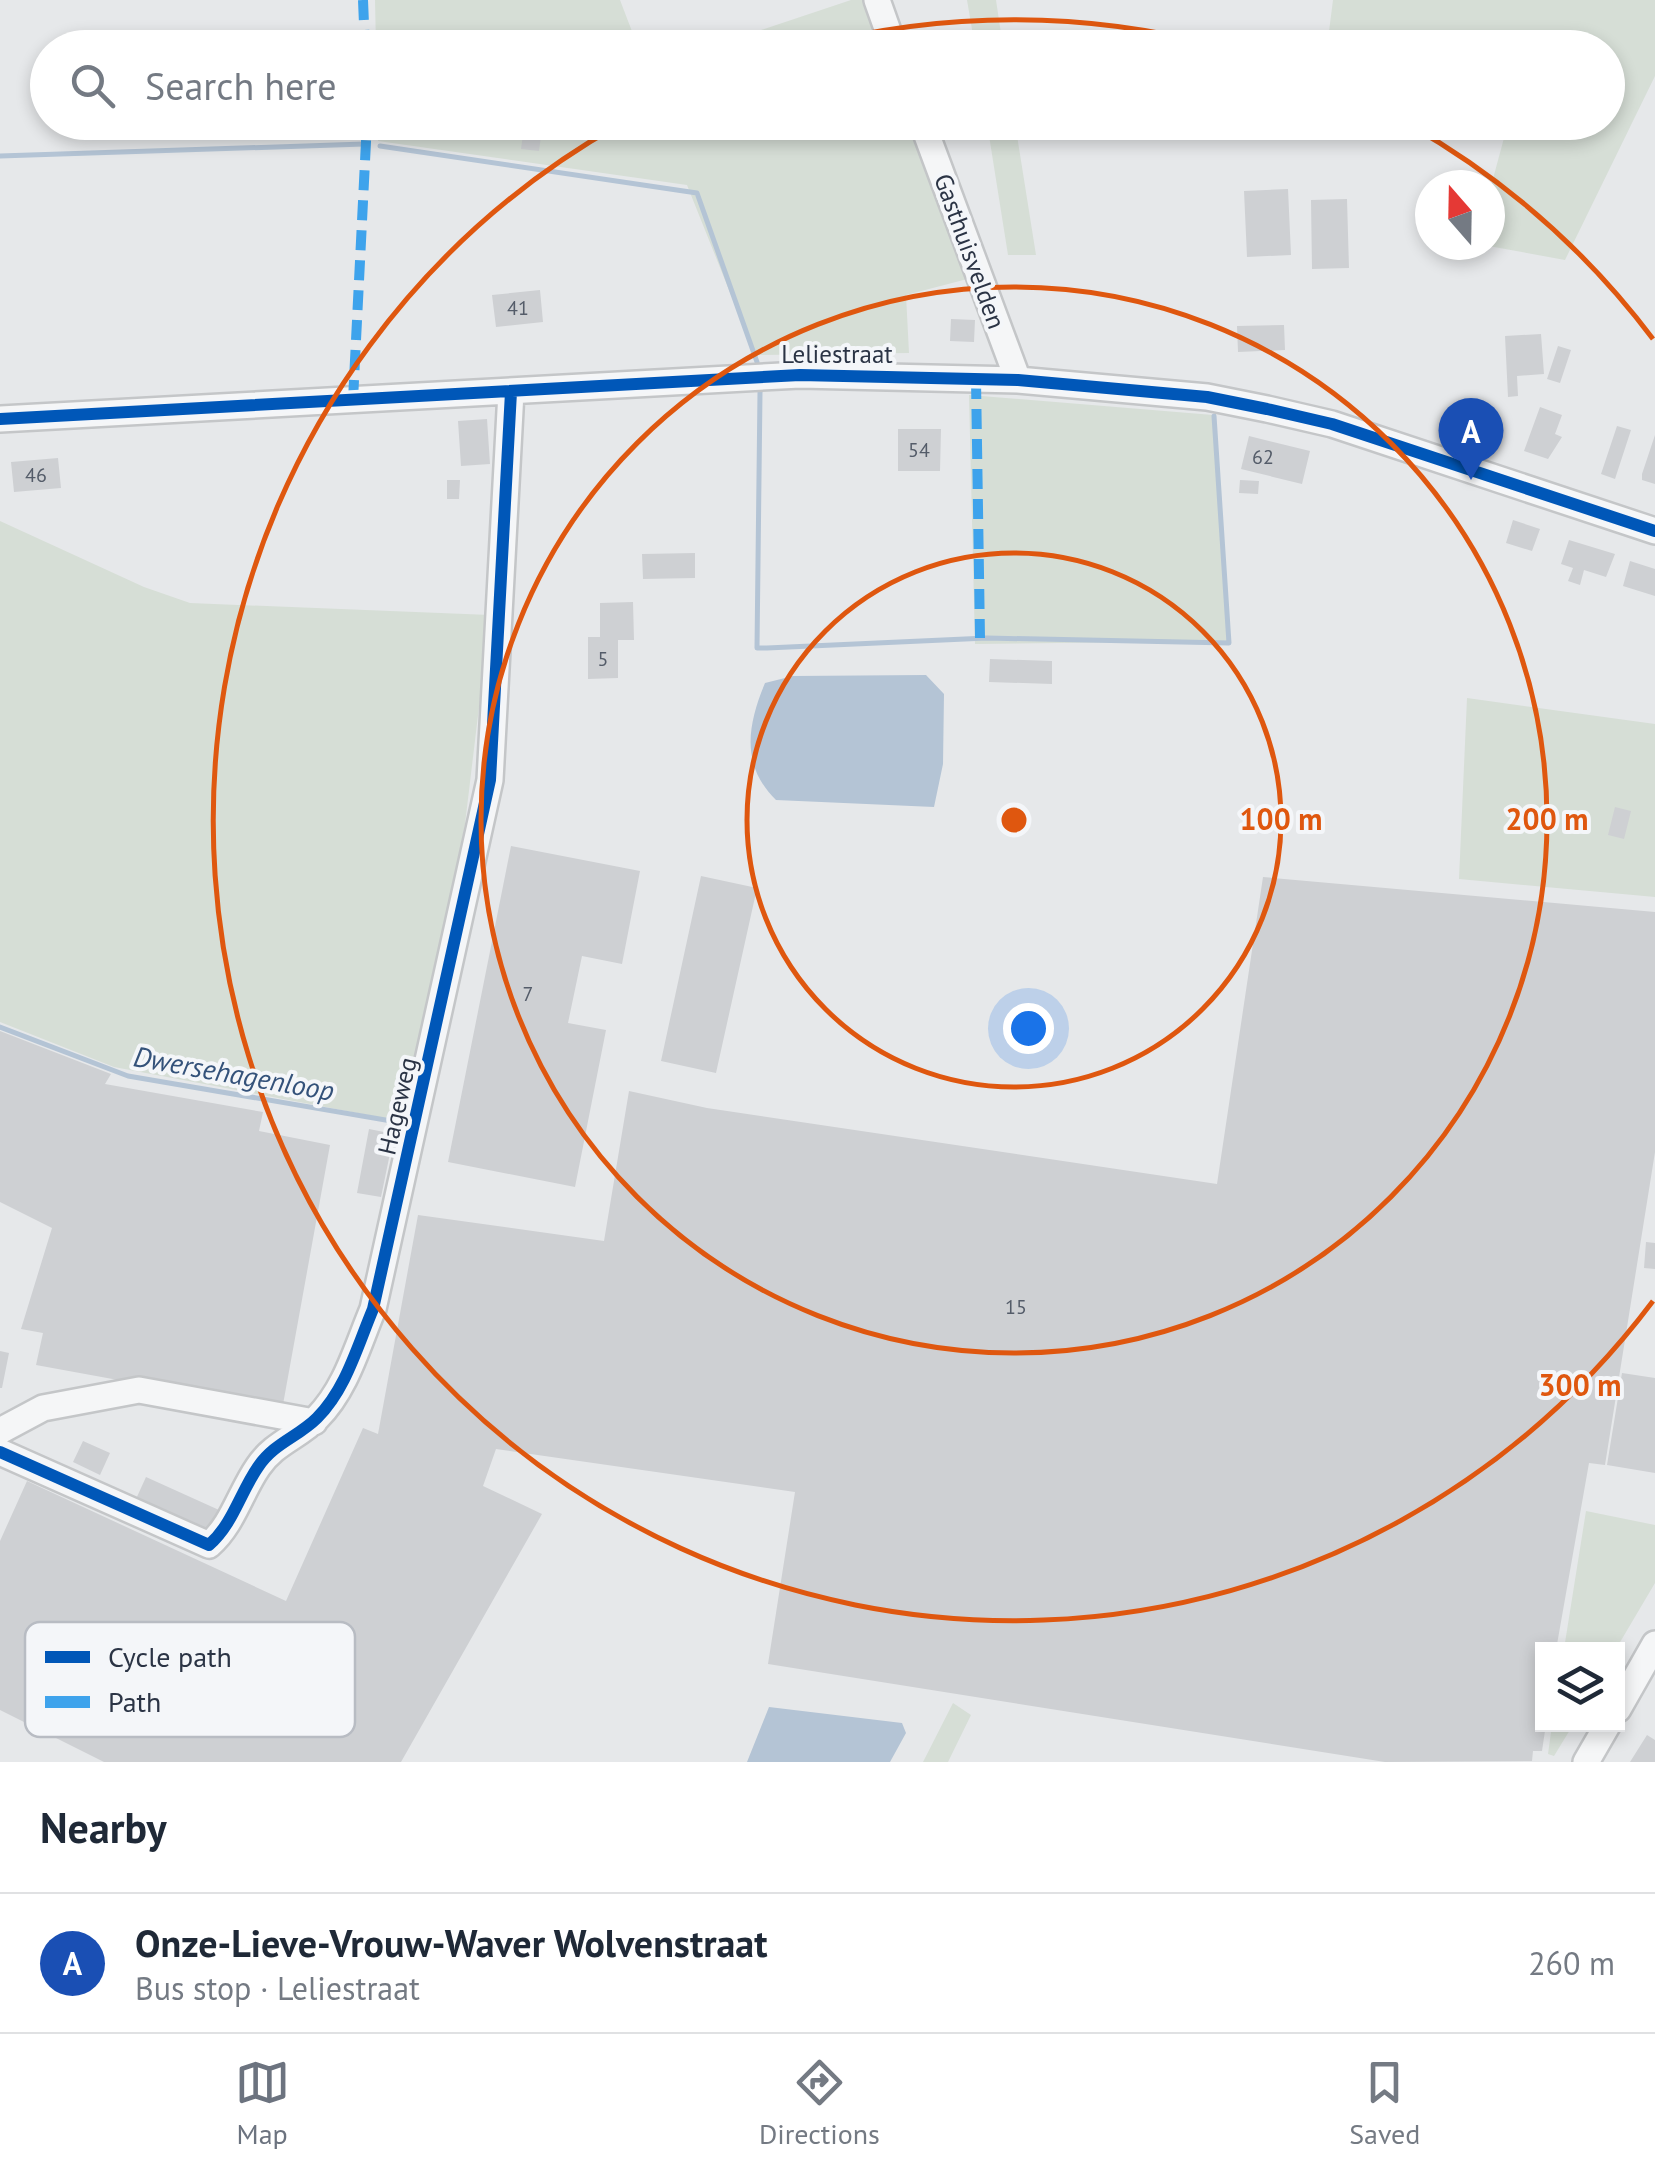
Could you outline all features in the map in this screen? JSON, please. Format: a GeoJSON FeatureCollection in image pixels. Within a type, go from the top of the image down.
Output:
{"type":"FeatureCollection","features":[{"type":"Feature","properties":{"kind":"street"},"geometry":{"type":"LineString","coordinates":[[877,0],[888,30]]}},
{"type":"Feature","properties":{"kind":"street","name":"Gasthuisvelden"},"geometry":{"type":"LineString","coordinates":[[929,140],[1018,380]]}},
{"type":"Feature","properties":{"kind":"street","name":"Leliestraat"},"geometry":{"type":"LineString","coordinates":[[0,419],[800,376],[1018,380],[1207,397],[1268,408],[1332,424],[1655,531]]}},
{"type":"Feature","properties":{"kind":"street","name":"Hageweg"},"geometry":{"type":"LineString","coordinates":[[0,1452],[209,1544],[222,1533],[258,1466],[279,1443],[314,1422],[342,1386],[372,1309],[490,780],[511,392]]}},
{"type":"Feature","properties":{"kind":"street"},"geometry":{"type":"LineString","coordinates":[[0,1431],[42,1408],[139,1390],[314,1422]]}},
{"type":"Feature","properties":{"kind":"street"},"geometry":{"type":"LineString","coordinates":[[1625,1697],[1655,1644]]}},
{"type":"Feature","properties":{"kind":"street"},"geometry":{"type":"LineString","coordinates":[[1586,1762],[1603,1732]]}},
{"type":"Feature","properties":{"kind":"shaded area"},"geometry":{"type":"Polygon","coordinates":[[[375,0],[620,0],[631,30],[376,30],[375,0]]]}},
{"type":"Feature","properties":{"kind":"shaded area"},"geometry":{"type":"Polygon","coordinates":[[[851,0],[869,0],[880,30],[761,30],[851,0]]]}},
{"type":"Feature","properties":{"kind":"shaded area"},"geometry":{"type":"Polygon","coordinates":[[[967,0],[996,0],[1000,30],[972,30],[967,0]]]}},
{"type":"Feature","properties":{"kind":"shaded area"},"geometry":{"type":"Polygon","coordinates":[[[1333,0],[1655,0],[1655,76],[1625,137],[1625,30],[1329,30],[1333,0]]]}},
{"type":"Feature","properties":{"kind":"shaded area"},"geometry":{"type":"Polygon","coordinates":[[[923,140],[975,277],[906,295],[909,353],[755,355],[687,185],[378,141],[923,140]]]}},
{"type":"Feature","properties":{"kind":"shaded area"},"geometry":{"type":"Polygon","coordinates":[[[990,140],[1018,140],[1036,255],[1008,255],[990,140]]]}},
{"type":"Feature","properties":{"kind":"shaded area"},"geometry":{"type":"Polygon","coordinates":[[[1503,140],[1624,140],[1565,260],[1505,249],[1505,170],[1495,170],[1503,140]]]}},
{"type":"Feature","properties":{"kind":"shaded area"},"geometry":{"type":"Polygon","coordinates":[[[969,395],[1213,415],[1228,641],[975,644],[969,395]]]}},
{"type":"Feature","properties":{"kind":"shaded area"},"geometry":{"type":"Polygon","coordinates":[[[0,521],[144,587],[190,603],[490,615],[465,824],[405,1122],[114,1067],[0,1022],[0,521]]]}},
{"type":"Feature","properties":{"kind":"shaded area"},"geometry":{"type":"Polygon","coordinates":[[[1467,698],[1655,724],[1655,897],[1459,879],[1467,698]]]}},
{"type":"Feature","properties":{"kind":"shaded area"},"geometry":{"type":"Polygon","coordinates":[[[1586,1511],[1655,1525],[1655,1583],[1620,1642],[1565,1642],[1586,1511]]]}},
{"type":"Feature","properties":{"kind":"shaded area"},"geometry":{"type":"Polygon","coordinates":[[[953,1703],[971,1715],[948,1762],[923,1762],[953,1703]]]}},
{"type":"Feature","properties":{"kind":"shaded area"},"geometry":{"type":"Polygon","coordinates":[[[1551,1732],[1569,1732],[1554,1756],[1548,1754],[1551,1732]]]}},
{"type":"Feature","properties":{"kind":"water"},"geometry":{"type":"Polygon","coordinates":[[[926,675],[944,694],[943,764],[934,807],[776,800],[765,787],[752,759],[751,730],[765,683],[793,676],[926,675]]]}},
{"type":"Feature","properties":{"kind":"water"},"geometry":{"type":"Polygon","coordinates":[[[769,1707],[902,1723],[906,1733],[890,1762],[747,1762],[769,1707]]]}},
{"type":"Feature","properties":{"kind":"building"},"geometry":{"type":"Polygon","coordinates":[[[522,140],[540,140],[539,151],[521,149],[522,140]]]}},
{"type":"Feature","properties":{"kind":"building"},"geometry":{"type":"Polygon","coordinates":[[[1288,189],[1291,255],[1247,257],[1244,191],[1288,189]]]}},
{"type":"Feature","properties":{"kind":"building"},"geometry":{"type":"Polygon","coordinates":[[[1347,199],[1349,268],[1312,269],[1311,200],[1347,199]]]}},
{"type":"Feature","properties":{"kind":"building"},"geometry":{"type":"Polygon","coordinates":[[[540,290],[543,322],[496,327],[492,295],[540,290]]]}},
{"type":"Feature","properties":{"kind":"building"},"geometry":{"type":"Polygon","coordinates":[[[951,319],[975,320],[974,342],[950,341],[951,319]]]}},
{"type":"Feature","properties":{"kind":"building"},"geometry":{"type":"Polygon","coordinates":[[[1284,325],[1285,350],[1238,352],[1237,326],[1284,325]]]}},
{"type":"Feature","properties":{"kind":"building"},"geometry":{"type":"Polygon","coordinates":[[[1541,334],[1544,374],[1517,376],[1518,396],[1508,397],[1505,336],[1541,334]]]}},
{"type":"Feature","properties":{"kind":"building"},"geometry":{"type":"Polygon","coordinates":[[[1558,346],[1571,350],[1560,383],[1547,379],[1558,346]]]}},
{"type":"Feature","properties":{"kind":"building"},"geometry":{"type":"Polygon","coordinates":[[[1540,407],[1562,415],[1555,434],[1562,437],[1548,459],[1524,451],[1540,407]]]}},
{"type":"Feature","properties":{"kind":"building"},"geometry":{"type":"Polygon","coordinates":[[[487,419],[490,464],[461,466],[458,421],[487,419]]]}},
{"type":"Feature","properties":{"kind":"building"},"geometry":{"type":"Polygon","coordinates":[[[1617,426],[1631,430],[1615,479],[1601,474],[1617,426]]]}},
{"type":"Feature","properties":{"kind":"building"},"geometry":{"type":"Polygon","coordinates":[[[898,429],[941,429],[940,471],[898,471],[898,429]]]}},
{"type":"Feature","properties":{"kind":"building"},"geometry":{"type":"Polygon","coordinates":[[[1655,435],[1655,484],[1642,480],[1642,474],[1655,435]]]}},
{"type":"Feature","properties":{"kind":"building"},"geometry":{"type":"Polygon","coordinates":[[[1249,436],[1310,451],[1302,484],[1241,469],[1249,436]]]}},
{"type":"Feature","properties":{"kind":"building"},"geometry":{"type":"Polygon","coordinates":[[[58,458],[61,488],[14,492],[11,462],[58,458]]]}},
{"type":"Feature","properties":{"kind":"building"},"geometry":{"type":"Polygon","coordinates":[[[447,480],[460,480],[459,499],[447,499],[447,480]]]}},
{"type":"Feature","properties":{"kind":"building"},"geometry":{"type":"Polygon","coordinates":[[[1240,480],[1259,481],[1258,494],[1239,493],[1240,480]]]}},
{"type":"Feature","properties":{"kind":"building"},"geometry":{"type":"Polygon","coordinates":[[[1513,520],[1540,529],[1532,551],[1506,543],[1513,520]]]}},
{"type":"Feature","properties":{"kind":"building"},"geometry":{"type":"Polygon","coordinates":[[[1569,540],[1615,554],[1606,577],[1584,570],[1580,585],[1568,581],[1573,568],[1561,564],[1569,540]]]}},
{"type":"Feature","properties":{"kind":"building"},"geometry":{"type":"Polygon","coordinates":[[[695,553],[695,578],[643,579],[642,554],[695,553]]]}},
{"type":"Feature","properties":{"kind":"building"},"geometry":{"type":"Polygon","coordinates":[[[1630,561],[1655,569],[1655,596],[1623,586],[1630,561]]]}},
{"type":"Feature","properties":{"kind":"building"},"geometry":{"type":"Polygon","coordinates":[[[633,602],[634,640],[618,640],[618,678],[588,679],[588,637],[600,637],[600,603],[633,602]]]}},
{"type":"Feature","properties":{"kind":"building"},"geometry":{"type":"Polygon","coordinates":[[[990,659],[1052,661],[1052,684],[989,682],[990,659]]]}},
{"type":"Feature","properties":{"kind":"building"},"geometry":{"type":"Polygon","coordinates":[[[1615,807],[1631,811],[1624,839],[1608,835],[1615,807]]]}},
{"type":"Feature","properties":{"kind":"building"},"geometry":{"type":"Polygon","coordinates":[[[511,846],[640,871],[622,964],[582,956],[568,1023],[606,1030],[575,1187],[448,1162],[511,846]]]}},
{"type":"Feature","properties":{"kind":"building"},"geometry":{"type":"Polygon","coordinates":[[[701,876],[757,888],[716,1073],[661,1061],[701,876]]]}},
{"type":"Feature","properties":{"kind":"building"},"geometry":{"type":"Polygon","coordinates":[[[1263,877],[1655,912],[1655,1152],[1605,1465],[1589,1463],[1557,1642],[1535,1642],[1535,1732],[1545,1732],[1542,1751],[1533,1751],[1532,1761],[1385,1762],[768,1664],[795,1492],[496,1449],[483,1486],[542,1514],[401,1762],[104,1762],[54,1737],[355,1737],[355,1622],[25,1622],[25,1722],[0,1710],[0,1541],[27,1481],[286,1601],[363,1428],[378,1434],[418,1215],[604,1241],[629,1091],[707,1108],[1217,1184],[1263,877]]]}},
{"type":"Feature","properties":{"kind":"building"},"geometry":{"type":"Polygon","coordinates":[[[0,1031],[111,1074],[105,1084],[263,1112],[259,1131],[330,1145],[282,1410],[36,1365],[43,1333],[21,1329],[52,1228],[0,1202],[0,1031]]]}},
{"type":"Feature","properties":{"kind":"building"},"geometry":{"type":"Polygon","coordinates":[[[369,1129],[394,1134],[381,1197],[357,1193],[369,1129]]]}},
{"type":"Feature","properties":{"kind":"building"},"geometry":{"type":"Polygon","coordinates":[[[1646,1242],[1655,1243],[1655,1269],[1644,1268],[1646,1242]]]}},
{"type":"Feature","properties":{"kind":"building"},"geometry":{"type":"Polygon","coordinates":[[[0,1351],[9,1353],[2,1388],[0,1388],[0,1351]]]}},
{"type":"Feature","properties":{"kind":"building"},"geometry":{"type":"Polygon","coordinates":[[[1622,1373],[1655,1378],[1655,1473],[1607,1465],[1622,1373]]]}},
{"type":"Feature","properties":{"kind":"building"},"geometry":{"type":"Polygon","coordinates":[[[83,1441],[110,1453],[100,1475],[73,1462],[83,1441]]]}},
{"type":"Feature","properties":{"kind":"building"},"geometry":{"type":"Polygon","coordinates":[[[146,1477],[219,1510],[209,1532],[136,1499],[146,1477]]]}},
{"type":"Feature","properties":{"kind":"building"},"geometry":{"type":"Polygon","coordinates":[[[1647,1735],[1655,1740],[1655,1762],[1630,1762],[1647,1735]]]}},
{"type":"Feature","properties":{"kind":"waterway"},"geometry":{"type":"LineString","coordinates":[[0,156],[364,144]]}},
{"type":"Feature","properties":{"kind":"waterway"},"geometry":{"type":"LineString","coordinates":[[380,146],[697,193],[757,362]]}},
{"type":"Feature","properties":{"kind":"waterway"},"geometry":{"type":"LineString","coordinates":[[760,392],[757,648],[987,638],[1229,643],[1214,416]]}},
{"type":"Feature","properties":{"kind":"waterway","name":"Dwersehagenloop"},"geometry":{"type":"LineString","coordinates":[[0,1027],[128,1076],[403,1123]]}},
{"type":"Feature","properties":{"kind":"marked path"},"geometry":{"type":"LineString","coordinates":[[363,0],[364,30]]}},
{"type":"Feature","properties":{"kind":"marked path"},"geometry":{"type":"LineString","coordinates":[[353,400],[366,140]]}},
{"type":"Feature","properties":{"kind":"marked path"},"geometry":{"type":"LineString","coordinates":[[976,379],[980,638]]}},
{"type":"Feature","properties":{"kind":"cycle path"},"geometry":{"type":"LineString","coordinates":[[0,419],[800,375],[1018,380],[1207,397],[1332,424],[1655,531]]}},
{"type":"Feature","properties":{"kind":"cycle path"},"geometry":{"type":"LineString","coordinates":[[0,1452],[209,1545],[224,1528],[264,1459],[317,1418],[343,1381],[373,1309],[490,780],[511,392]]}},
{"type":"Feature","properties":{"kind":"place","name":"Onze-Lieve-Vrouw-Waver Wolvenstraat"},"geometry":{"type":"Point","coordinates":[1471,480]}}]}
